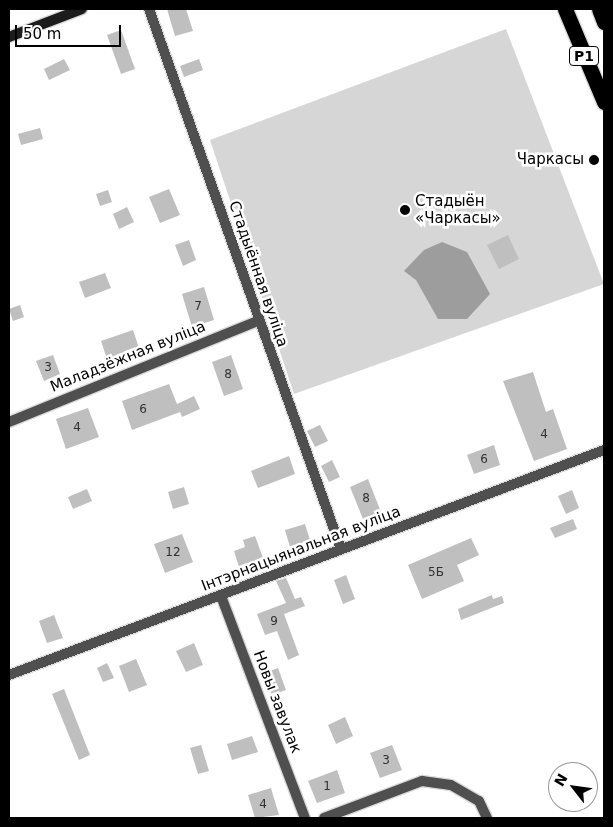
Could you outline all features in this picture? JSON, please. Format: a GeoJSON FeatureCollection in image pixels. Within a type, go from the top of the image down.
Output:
{"type":"FeatureCollection","features":[{"type":"Feature","properties":{"kind":"highway","name":"Р1"},"geometry":{"type":"LineString","coordinates":[[565,9],[604,102]]}},
{"type":"Feature","properties":{"kind":"highway"},"geometry":{"type":"LineString","coordinates":[[599,9],[604,22]]}},
{"type":"Feature","properties":{"kind":"street"},"geometry":{"type":"LineString","coordinates":[[9,37],[82,9]]}},
{"type":"Feature","properties":{"kind":"street","name":"Стадыённая вуліца"},"geometry":{"type":"LineString","coordinates":[[149,9],[258,320],[342,549]]}},
{"type":"Feature","properties":{"kind":"street","name":"Маладзёжная вуліца"},"geometry":{"type":"LineString","coordinates":[[9,422],[258,320]]}},
{"type":"Feature","properties":{"kind":"street","name":"Інтэрнацыянальная вуліца"},"geometry":{"type":"LineString","coordinates":[[9,675],[604,450]]}},
{"type":"Feature","properties":{"kind":"street","name":"Новы завулак"},"geometry":{"type":"LineString","coordinates":[[221,596],[305,818]]}},
{"type":"Feature","properties":{"kind":"street"},"geometry":{"type":"LineString","coordinates":[[324,818],[422,781],[452,785],[479,801],[487,818]]}},
{"type":"Feature","properties":{"kind":"shaded area","name":"Стадыён «Чаркасы»"},"geometry":{"type":"Polygon","coordinates":[[[506,29],[604,284],[294,394],[210,140],[506,29]]]}},
{"type":"Feature","properties":{"kind":"shaded area"},"geometry":{"type":"Polygon","coordinates":[[[442,242],[467,252],[490,294],[467,319],[438,319],[416,280],[404,271],[424,250],[442,242]]]}},
{"type":"Feature","properties":{"kind":"building"},"geometry":{"type":"Polygon","coordinates":[[[167,9],[186,9],[193,31],[175,36],[167,9]]]}},
{"type":"Feature","properties":{"kind":"building"},"geometry":{"type":"Polygon","coordinates":[[[121,30],[135,69],[121,74],[107,35],[121,30]]]}},
{"type":"Feature","properties":{"kind":"building"},"geometry":{"type":"Polygon","coordinates":[[[64,59],[70,70],[49,80],[44,69],[64,59]]]}},
{"type":"Feature","properties":{"kind":"building"},"geometry":{"type":"Polygon","coordinates":[[[199,59],[203,70],[184,77],[180,66],[199,59]]]}},
{"type":"Feature","properties":{"kind":"building"},"geometry":{"type":"Polygon","coordinates":[[[40,128],[43,139],[21,145],[18,134],[40,128]]]}},
{"type":"Feature","properties":{"kind":"building"},"geometry":{"type":"Polygon","coordinates":[[[169,189],[180,215],[160,223],[149,197],[169,189]]]}},
{"type":"Feature","properties":{"kind":"building"},"geometry":{"type":"Polygon","coordinates":[[[108,190],[112,202],[100,206],[96,194],[108,190]]]}},
{"type":"Feature","properties":{"kind":"building"},"geometry":{"type":"Polygon","coordinates":[[[127,207],[134,222],[119,229],[113,214],[127,207]]]}},
{"type":"Feature","properties":{"kind":"building"},"geometry":{"type":"Polygon","coordinates":[[[508,235],[519,259],[499,269],[487,245],[508,235]]]}},
{"type":"Feature","properties":{"kind":"building"},"geometry":{"type":"Polygon","coordinates":[[[189,240],[196,260],[183,266],[175,245],[189,240]]]}},
{"type":"Feature","properties":{"kind":"building"},"geometry":{"type":"Polygon","coordinates":[[[105,273],[111,288],[85,298],[79,282],[105,273]]]}},
{"type":"Feature","properties":{"kind":"building"},"geometry":{"type":"Polygon","coordinates":[[[204,287],[214,320],[192,327],[182,294],[204,287]]]}},
{"type":"Feature","properties":{"kind":"building"},"geometry":{"type":"Polygon","coordinates":[[[20,305],[24,317],[13,321],[9,309],[20,305]]]}},
{"type":"Feature","properties":{"kind":"building"},"geometry":{"type":"Polygon","coordinates":[[[133,330],[139,348],[107,359],[101,341],[133,330]]]}},
{"type":"Feature","properties":{"kind":"building"},"geometry":{"type":"Polygon","coordinates":[[[53,355],[60,374],[44,381],[36,361],[53,355]]]}},
{"type":"Feature","properties":{"kind":"building"},"geometry":{"type":"Polygon","coordinates":[[[231,355],[243,389],[224,396],[212,362],[231,355]]]}},
{"type":"Feature","properties":{"kind":"building"},"geometry":{"type":"Polygon","coordinates":[[[533,372],[546,412],[553,409],[567,449],[534,461],[503,381],[533,372]]]}},
{"type":"Feature","properties":{"kind":"building"},"geometry":{"type":"Polygon","coordinates":[[[169,384],[177,404],[194,396],[200,409],[182,417],[180,412],[132,430],[122,401],[169,384]]]}},
{"type":"Feature","properties":{"kind":"building"},"geometry":{"type":"Polygon","coordinates":[[[88,408],[99,437],[66,449],[56,419],[88,408]]]}},
{"type":"Feature","properties":{"kind":"building"},"geometry":{"type":"Polygon","coordinates":[[[320,425],[328,441],[315,447],[307,431],[320,425]]]}},
{"type":"Feature","properties":{"kind":"building"},"geometry":{"type":"Polygon","coordinates":[[[494,445],[500,465],[474,474],[467,455],[494,445]]]}},
{"type":"Feature","properties":{"kind":"building"},"geometry":{"type":"Polygon","coordinates":[[[289,456],[295,474],[258,488],[251,471],[289,456]]]}},
{"type":"Feature","properties":{"kind":"building"},"geometry":{"type":"Polygon","coordinates":[[[332,460],[340,477],[329,482],[321,466],[332,460]]]}},
{"type":"Feature","properties":{"kind":"building"},"geometry":{"type":"Polygon","coordinates":[[[368,479],[381,512],[363,519],[350,487],[368,479]]]}},
{"type":"Feature","properties":{"kind":"building"},"geometry":{"type":"Polygon","coordinates":[[[184,487],[189,504],[173,509],[168,492],[184,487]]]}},
{"type":"Feature","properties":{"kind":"building"},"geometry":{"type":"Polygon","coordinates":[[[87,489],[92,501],[73,509],[68,497],[87,489]]]}},
{"type":"Feature","properties":{"kind":"building"},"geometry":{"type":"Polygon","coordinates":[[[572,490],[579,508],[566,514],[558,496],[572,490]]]}},
{"type":"Feature","properties":{"kind":"building"},"geometry":{"type":"Polygon","coordinates":[[[573,519],[577,529],[555,538],[550,528],[573,519]]]}},
{"type":"Feature","properties":{"kind":"building"},"geometry":{"type":"Polygon","coordinates":[[[305,524],[310,540],[290,547],[285,530],[305,524]]]}},
{"type":"Feature","properties":{"kind":"building"},"geometry":{"type":"Polygon","coordinates":[[[182,534],[193,562],[165,573],[154,544],[182,534]]]}},
{"type":"Feature","properties":{"kind":"building"},"geometry":{"type":"Polygon","coordinates":[[[255,536],[263,558],[239,567],[234,551],[245,547],[243,540],[255,536]]]}},
{"type":"Feature","properties":{"kind":"building"},"geometry":{"type":"Polygon","coordinates":[[[471,538],[479,555],[457,565],[464,581],[422,599],[408,565],[471,538]]]}},
{"type":"Feature","properties":{"kind":"building"},"geometry":{"type":"Polygon","coordinates":[[[346,575],[355,599],[343,604],[334,580],[346,575]]]}},
{"type":"Feature","properties":{"kind":"building"},"geometry":{"type":"Polygon","coordinates":[[[286,578],[295,599],[301,597],[305,606],[284,614],[299,655],[288,660],[277,631],[265,635],[257,614],[286,603],[276,581],[286,578]]]}},
{"type":"Feature","properties":{"kind":"building"},"geometry":{"type":"Polygon","coordinates":[[[492,595],[493,599],[502,596],[504,603],[461,620],[458,609],[492,595]]]}},
{"type":"Feature","properties":{"kind":"building"},"geometry":{"type":"Polygon","coordinates":[[[54,615],[63,638],[47,643],[39,621],[54,615]]]}},
{"type":"Feature","properties":{"kind":"building"},"geometry":{"type":"Polygon","coordinates":[[[194,643],[203,665],[186,672],[176,651],[194,643]]]}},
{"type":"Feature","properties":{"kind":"building"},"geometry":{"type":"Polygon","coordinates":[[[136,659],[147,685],[129,692],[119,666],[136,659]]]}},
{"type":"Feature","properties":{"kind":"building"},"geometry":{"type":"Polygon","coordinates":[[[107,663],[114,678],[103,682],[97,668],[107,663]]]}},
{"type":"Feature","properties":{"kind":"building"},"geometry":{"type":"Polygon","coordinates":[[[278,668],[286,690],[272,695],[264,673],[278,668]]]}},
{"type":"Feature","properties":{"kind":"building"},"geometry":{"type":"Polygon","coordinates":[[[64,689],[90,755],[79,760],[52,694],[64,689]]]}},
{"type":"Feature","properties":{"kind":"building"},"geometry":{"type":"Polygon","coordinates":[[[345,717],[353,736],[336,744],[328,725],[345,717]]]}},
{"type":"Feature","properties":{"kind":"building"},"geometry":{"type":"Polygon","coordinates":[[[252,736],[258,752],[232,760],[227,744],[252,736]]]}},
{"type":"Feature","properties":{"kind":"building"},"geometry":{"type":"Polygon","coordinates":[[[201,745],[209,771],[198,774],[190,748],[201,745]]]}},
{"type":"Feature","properties":{"kind":"building"},"geometry":{"type":"Polygon","coordinates":[[[392,745],[402,770],[380,778],[370,753],[392,745]]]}},
{"type":"Feature","properties":{"kind":"building"},"geometry":{"type":"Polygon","coordinates":[[[337,770],[345,793],[317,803],[308,781],[337,770]]]}},
{"type":"Feature","properties":{"kind":"building"},"geometry":{"type":"Polygon","coordinates":[[[271,788],[279,815],[255,818],[248,795],[271,788]]]}},
{"type":"Feature","properties":{"kind":"place","name":"Чаркасы"},"geometry":{"type":"Point","coordinates":[594,160]}},
{"type":"Feature","properties":{"kind":"place","name":"Стадыён «Чаркасы»"},"geometry":{"type":"Point","coordinates":[405,210]}}]}
